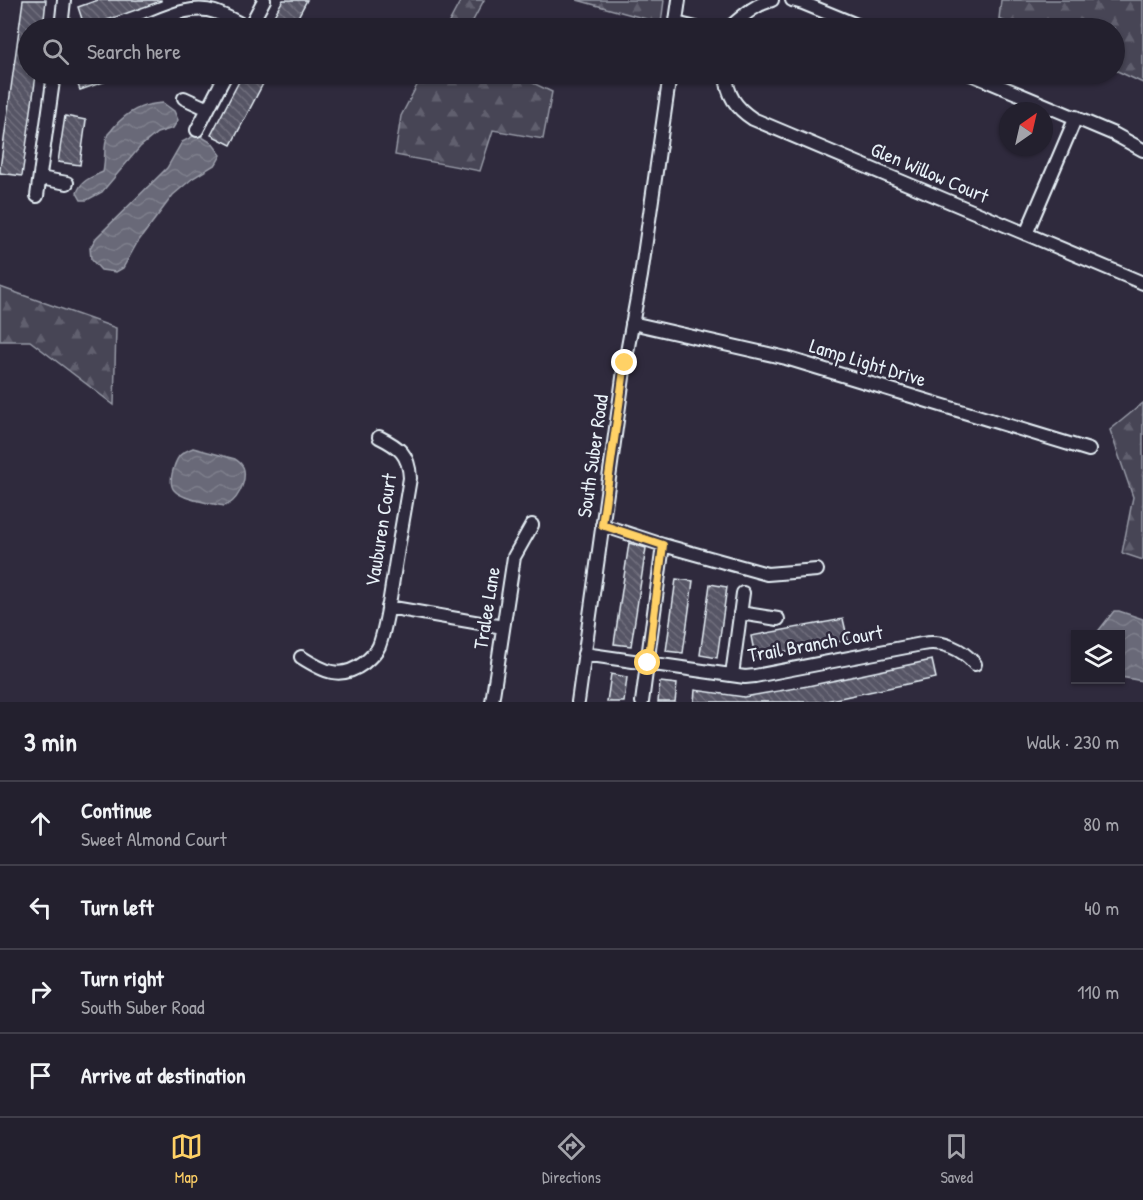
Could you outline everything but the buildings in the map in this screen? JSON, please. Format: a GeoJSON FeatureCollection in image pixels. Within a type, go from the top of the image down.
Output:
{"type":"FeatureCollection","features":[{"type":"Feature","properties":{"kind":"street"},"geometry":{"type":"LineString","coordinates":[[62,18],[64,0]]}},
{"type":"Feature","properties":{"kind":"street"},"geometry":{"type":"LineString","coordinates":[[254,18],[264,0]]}},
{"type":"Feature","properties":{"kind":"street"},"geometry":{"type":"LineString","coordinates":[[677,18],[679,0]]}},
{"type":"Feature","properties":{"kind":"street"},"geometry":{"type":"LineString","coordinates":[[740,18],[756,6],[772,0]]}},
{"type":"Feature","properties":{"kind":"street"},"geometry":{"type":"LineString","coordinates":[[792,0],[840,18]]}},
{"type":"Feature","properties":{"kind":"street"},"geometry":{"type":"LineString","coordinates":[[168,18],[199,9],[215,12],[228,18]]}},
{"type":"Feature","properties":{"kind":"street"},"geometry":{"type":"LineString","coordinates":[[37,196],[53,84]]}},
{"type":"Feature","properties":{"kind":"street"},"geometry":{"type":"LineString","coordinates":[[197,130],[221,84]]}},
{"type":"Feature","properties":{"kind":"street","name":"South Suber Road"},"geometry":{"type":"LineString","coordinates":[[578,702],[668,84]]}},
{"type":"Feature","properties":{"kind":"street","name":"Glen Willow Court"},"geometry":{"type":"LineString","coordinates":[[727,84],[731,97],[740,109],[753,119],[1143,283]]}},
{"type":"Feature","properties":{"kind":"street"},"geometry":{"type":"LineString","coordinates":[[995,84],[1076,117],[1143,150]]}},
{"type":"Feature","properties":{"kind":"street"},"geometry":{"type":"LineString","coordinates":[[184,98],[207,109]]}},
{"type":"Feature","properties":{"kind":"street"},"geometry":{"type":"LineString","coordinates":[[1026,234],[1076,117]]}},
{"type":"Feature","properties":{"kind":"street"},"geometry":{"type":"LineString","coordinates":[[40,178],[67,183]]}},
{"type":"Feature","properties":{"kind":"street","name":"Lamp Light Drive"},"geometry":{"type":"LineString","coordinates":[[632,323],[786,358],[1089,450]]}},
{"type":"Feature","properties":{"kind":"street","name":"Vauburen Court"},"geometry":{"type":"LineString","coordinates":[[301,657],[318,668],[340,673],[355,669],[373,655],[379,644],[388,607],[410,478],[410,466],[399,449],[379,437]]}},
{"type":"Feature","properties":{"kind":"street","name":"Tralee Lane"},"geometry":{"type":"LineString","coordinates":[[492,702],[514,557],[532,525]]}},
{"type":"Feature","properties":{"kind":"street"},"geometry":{"type":"LineString","coordinates":[[602,525],[663,545],[767,574],[817,570]]}},
{"type":"Feature","properties":{"kind":"street"},"geometry":{"type":"LineString","coordinates":[[642,702],[663,545]]}},
{"type":"Feature","properties":{"kind":"street"},"geometry":{"type":"LineString","coordinates":[[732,675],[743,593]]}},
{"type":"Feature","properties":{"kind":"street"},"geometry":{"type":"LineString","coordinates":[[388,607],[502,627]]}},
{"type":"Feature","properties":{"kind":"street"},"geometry":{"type":"LineString","coordinates":[[740,613],[778,619]]}},
{"type":"Feature","properties":{"kind":"street","name":"Trail Branch Court"},"geometry":{"type":"LineString","coordinates":[[584,654],[732,675],[755,676],[938,642],[967,655],[975,664]]}},
{"type":"Feature","properties":{"kind":"green space"},"geometry":{"type":"Polygon","coordinates":[[[461,0],[484,0],[474,18],[451,18],[461,0]]]}},
{"type":"Feature","properties":{"kind":"green space"},"geometry":{"type":"Polygon","coordinates":[[[577,0],[664,0],[662,18],[643,18],[577,0]]]}},
{"type":"Feature","properties":{"kind":"green space"},"geometry":{"type":"Polygon","coordinates":[[[1001,0],[1143,0],[1143,83],[1125,75],[1125,18],[999,18],[1001,0]]]}},
{"type":"Feature","properties":{"kind":"green space"},"geometry":{"type":"Polygon","coordinates":[[[418,84],[535,84],[552,92],[543,139],[493,130],[480,171],[395,155],[401,116],[418,84]]]}},
{"type":"Feature","properties":{"kind":"green space"},"geometry":{"type":"Polygon","coordinates":[[[0,287],[116,328],[114,405],[30,341],[0,341],[0,287]]]}},
{"type":"Feature","properties":{"kind":"green space"},"geometry":{"type":"Polygon","coordinates":[[[1143,403],[1143,560],[1122,553],[1133,497],[1110,430],[1143,403]]]}},
{"type":"Feature","properties":{"kind":"water"},"geometry":{"type":"Polygon","coordinates":[[[163,103],[174,111],[178,120],[173,128],[157,133],[140,147],[102,192],[87,200],[81,200],[77,193],[81,185],[103,172],[108,134],[119,121],[136,109],[163,103]]]}},
{"type":"Feature","properties":{"kind":"water"},"geometry":{"type":"Polygon","coordinates":[[[197,134],[212,143],[221,155],[216,164],[193,178],[173,195],[137,243],[123,268],[116,272],[101,270],[91,259],[90,248],[96,238],[167,168],[182,142],[197,134]]]}},
{"type":"Feature","properties":{"kind":"water"},"geometry":{"type":"Polygon","coordinates":[[[193,448],[235,459],[243,466],[242,486],[237,497],[229,504],[224,506],[197,501],[174,490],[171,479],[175,463],[180,455],[193,448]]]}},
{"type":"Feature","properties":{"kind":"water"},"geometry":{"type":"Polygon","coordinates":[[[1114,611],[1143,619],[1143,681],[1125,678],[1125,630],[1099,630],[1114,611]]]}},
{"type":"Feature","properties":{"kind":"route"},"geometry":{"type":"LineString","coordinates":[[625,363],[602,525],[663,545],[648,663]]}}]}
